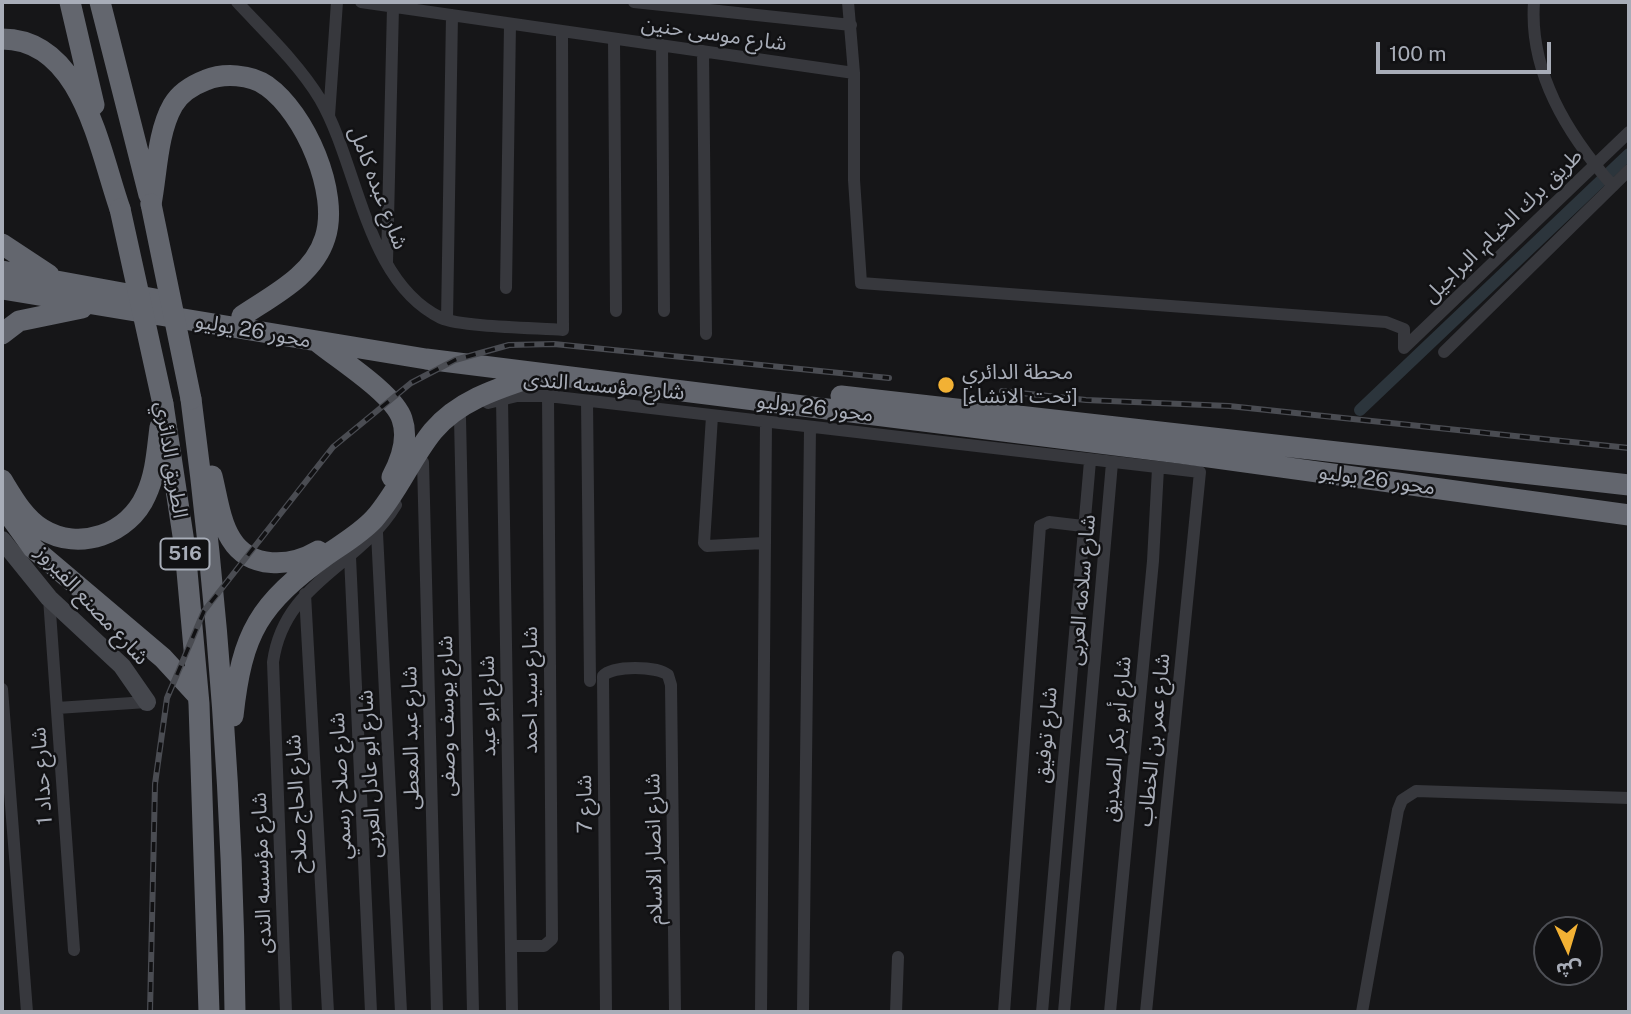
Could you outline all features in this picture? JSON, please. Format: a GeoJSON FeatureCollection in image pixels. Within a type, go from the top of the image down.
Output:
{"type":"FeatureCollection","features":[{"type":"Feature","properties":{"kind":"highway","name":"الطريق الدائري"},"geometry":{"type":"LineString","coordinates":[[70,2],[163,404],[185,549],[202,768],[209,1012]]}},
{"type":"Feature","properties":{"kind":"highway","name":"الطريق الدائري"},"geometry":{"type":"LineString","coordinates":[[100,2],[151,204],[191,399],[229,696]]}},
{"type":"Feature","properties":{"kind":"highway"},"geometry":{"type":"LineString","coordinates":[[2,39],[16,39],[36,45],[64,70],[75,85],[84,102],[120,209]]}},
{"type":"Feature","properties":{"kind":"highway"},"geometry":{"type":"LineString","coordinates":[[151,204],[167,118],[184,92],[212,77],[234,75],[267,85],[308,141],[323,175],[330,217],[325,239],[303,274],[242,316]]}},
{"type":"Feature","properties":{"kind":"highway"},"geometry":{"type":"LineString","coordinates":[[2,244],[53,278]]}},
{"type":"Feature","properties":{"kind":"highway","name":"محور 26 يوليو"},"geometry":{"type":"LineString","coordinates":[[2,271],[53,278],[402,345],[579,368],[1629,485]]}},
{"type":"Feature","properties":{"kind":"highway","name":"محور 26 يوليو"},"geometry":{"type":"LineString","coordinates":[[2,289],[317,342],[540,374],[1180,453],[1629,515]]}},
{"type":"Feature","properties":{"kind":"highway"},"geometry":{"type":"LineString","coordinates":[[2,334],[19,321],[43,314],[105,305]]}},
{"type":"Feature","properties":{"kind":"highway"},"geometry":{"type":"LineString","coordinates":[[191,399],[231,540],[249,557],[262,561],[286,564],[305,558],[336,540],[371,507],[393,475],[405,438],[402,418],[389,402],[317,342]]}},
{"type":"Feature","properties":{"kind":"highway"},"geometry":{"type":"LineString","coordinates":[[235,1012],[228,766],[229,696],[247,643],[261,614],[286,587],[372,521],[399,486],[433,431],[464,405],[499,387],[540,374]]}},
{"type":"Feature","properties":{"kind":"highway"},"geometry":{"type":"LineString","coordinates":[[2,480],[27,517],[43,530],[61,537],[82,540],[111,532],[135,514],[146,497],[153,478],[163,404]]}},
{"type":"Feature","properties":{"kind":"highway"},"geometry":{"type":"LineString","coordinates":[[2,505],[33,548],[86,595],[136,633],[198,699]]}},
{"type":"Feature","properties":{"kind":"street","name":"شارع عبده كامل"},"geometry":{"type":"LineString","coordinates":[[237,2],[304,78],[329,116],[387,267],[424,307],[447,320],[563,330],[562,31]]}},
{"type":"Feature","properties":{"kind":"street"},"geometry":{"type":"LineString","coordinates":[[329,116],[337,2]]}},
{"type":"Feature","properties":{"kind":"street","name":"شارع موسى حنين"},"geometry":{"type":"LineString","coordinates":[[361,2],[853,73]]}},
{"type":"Feature","properties":{"kind":"street"},"geometry":{"type":"LineString","coordinates":[[634,2],[851,25]]}},
{"type":"Feature","properties":{"kind":"street"},"geometry":{"type":"LineString","coordinates":[[848,2],[853,73]]}},
{"type":"Feature","properties":{"kind":"street"},"geometry":{"type":"LineString","coordinates":[[1534,2],[1535,44],[1543,78],[1594,165],[1613,186]]}},
{"type":"Feature","properties":{"kind":"street"},"geometry":{"type":"LineString","coordinates":[[387,267],[393,7]]}},
{"type":"Feature","properties":{"kind":"street"},"geometry":{"type":"LineString","coordinates":[[447,320],[452,15]]}},
{"type":"Feature","properties":{"kind":"street"},"geometry":{"type":"LineString","coordinates":[[506,288],[510,24]]}},
{"type":"Feature","properties":{"kind":"street"},"geometry":{"type":"LineString","coordinates":[[614,39],[616,311]]}},
{"type":"Feature","properties":{"kind":"street"},"geometry":{"type":"LineString","coordinates":[[662,46],[664,311]]}},
{"type":"Feature","properties":{"kind":"street"},"geometry":{"type":"LineString","coordinates":[[703,51],[706,334]]}},
{"type":"Feature","properties":{"kind":"street","name":"طريق برك الخيام, البراجيل"},"geometry":{"type":"LineString","coordinates":[[853,73],[854,180],[859,275],[862,283],[867,286],[1387,322],[1404,329],[1405,348],[1629,132]]}},
{"type":"Feature","properties":{"kind":"street"},"geometry":{"type":"LineString","coordinates":[[1444,352],[1629,170]]}},
{"type":"Feature","properties":{"kind":"street","name":"شارع مؤسسه الندى"},"geometry":{"type":"LineString","coordinates":[[286,1012],[273,662],[282,625],[305,594],[377,533],[446,430],[460,418],[502,398],[548,396],[766,424],[1200,472]]}},
{"type":"Feature","properties":{"kind":"street","name":"شارع سيد احمد"},"geometry":{"type":"LineString","coordinates":[[511,946],[544,946],[552,939],[548,396]]}},
{"type":"Feature","properties":{"kind":"street","name":"شارع ابو عيد"},"geometry":{"type":"LineString","coordinates":[[502,398],[512,1012]]}},
{"type":"Feature","properties":{"kind":"street"},"geometry":{"type":"LineString","coordinates":[[587,401],[590,681]]}},
{"type":"Feature","properties":{"kind":"street"},"geometry":{"type":"LineString","coordinates":[[712,416],[704,543],[707,546],[764,542]]}},
{"type":"Feature","properties":{"kind":"street","name":"شارع يوسف وصفى"},"geometry":{"type":"LineString","coordinates":[[460,418],[473,1012]]}},
{"type":"Feature","properties":{"kind":"street"},"geometry":{"type":"LineString","coordinates":[[761,1012],[766,424]]}},
{"type":"Feature","properties":{"kind":"street"},"geometry":{"type":"LineString","coordinates":[[803,1012],[810,428]]}},
{"type":"Feature","properties":{"kind":"street","name":"شارع توفيق"},"geometry":{"type":"LineString","coordinates":[[1042,1012],[1090,461]]}},
{"type":"Feature","properties":{"kind":"street","name":"شارع عبد المعطى"},"geometry":{"type":"LineString","coordinates":[[423,462],[437,1012]]}},
{"type":"Feature","properties":{"kind":"street","name":"شارع سلامه العربى"},"geometry":{"type":"LineString","coordinates":[[1064,1012],[1112,463]]}},
{"type":"Feature","properties":{"kind":"street","name":"شارع أبو بكر الصديق"},"geometry":{"type":"LineString","coordinates":[[1110,1012],[1153,561],[1158,468]]}},
{"type":"Feature","properties":{"kind":"street","name":"شارع عمر بن الخطاب"},"geometry":{"type":"LineString","coordinates":[[1146,1012],[1200,472]]}},
{"type":"Feature","properties":{"kind":"street"},"geometry":{"type":"LineString","coordinates":[[1004,1012],[1040,526],[1049,522],[1083,526]]}},
{"type":"Feature","properties":{"kind":"street","name":"شارع ابو عادل العربى"},"geometry":{"type":"LineString","coordinates":[[377,533],[401,1012]]}},
{"type":"Feature","properties":{"kind":"street","name":"شارع مصنع الفيروز"},"geometry":{"type":"LineString","coordinates":[[2,540],[49,598],[122,666],[147,702]]}},
{"type":"Feature","properties":{"kind":"street","name":"شارع صلاح رسمي"},"geometry":{"type":"LineString","coordinates":[[350,557],[371,1012]]}},
{"type":"Feature","properties":{"kind":"street","name":"شارع الحاج صلاح"},"geometry":{"type":"LineString","coordinates":[[305,594],[328,1012]]}},
{"type":"Feature","properties":{"kind":"street","name":"شارع حداد 1"},"geometry":{"type":"LineString","coordinates":[[49,598],[74,950]]}},
{"type":"Feature","properties":{"kind":"street","name":"شارع 7"},"geometry":{"type":"LineString","coordinates":[[606,1012],[603,676],[613,670],[659,670],[668,675],[671,685]]}},
{"type":"Feature","properties":{"kind":"street","name":"شارع انصار الاسلام"},"geometry":{"type":"LineString","coordinates":[[671,685],[675,1012]]}},
{"type":"Feature","properties":{"kind":"street"},"geometry":{"type":"LineString","coordinates":[[2,689],[27,1012]]}},
{"type":"Feature","properties":{"kind":"street"},"geometry":{"type":"LineString","coordinates":[[57,708],[147,702]]}},
{"type":"Feature","properties":{"kind":"street"},"geometry":{"type":"LineString","coordinates":[[1362,1012],[1398,810],[1407,795],[1416,792],[1629,798]]}},
{"type":"Feature","properties":{"kind":"street"},"geometry":{"type":"LineString","coordinates":[[896,1012],[898,957]]}},
{"type":"Feature","properties":{"kind":"waterway"},"geometry":{"type":"LineString","coordinates":[[1360,410],[1629,154]]}},
{"type":"Feature","properties":{"kind":"railway"},"geometry":{"type":"LineString","coordinates":[[150,1012],[155,784],[167,698],[204,611],[333,447],[411,383],[455,360],[509,345],[554,344],[889,378]]}},
{"type":"Feature","properties":{"kind":"railway"},"geometry":{"type":"LineString","coordinates":[[1002,391],[1086,400],[1229,406],[1629,448]]}},
{"type":"Feature","properties":{"kind":"place","name":"محطة الدائري [تحت الانشاء]"},"geometry":{"type":"Point","coordinates":[946,385]}}]}
